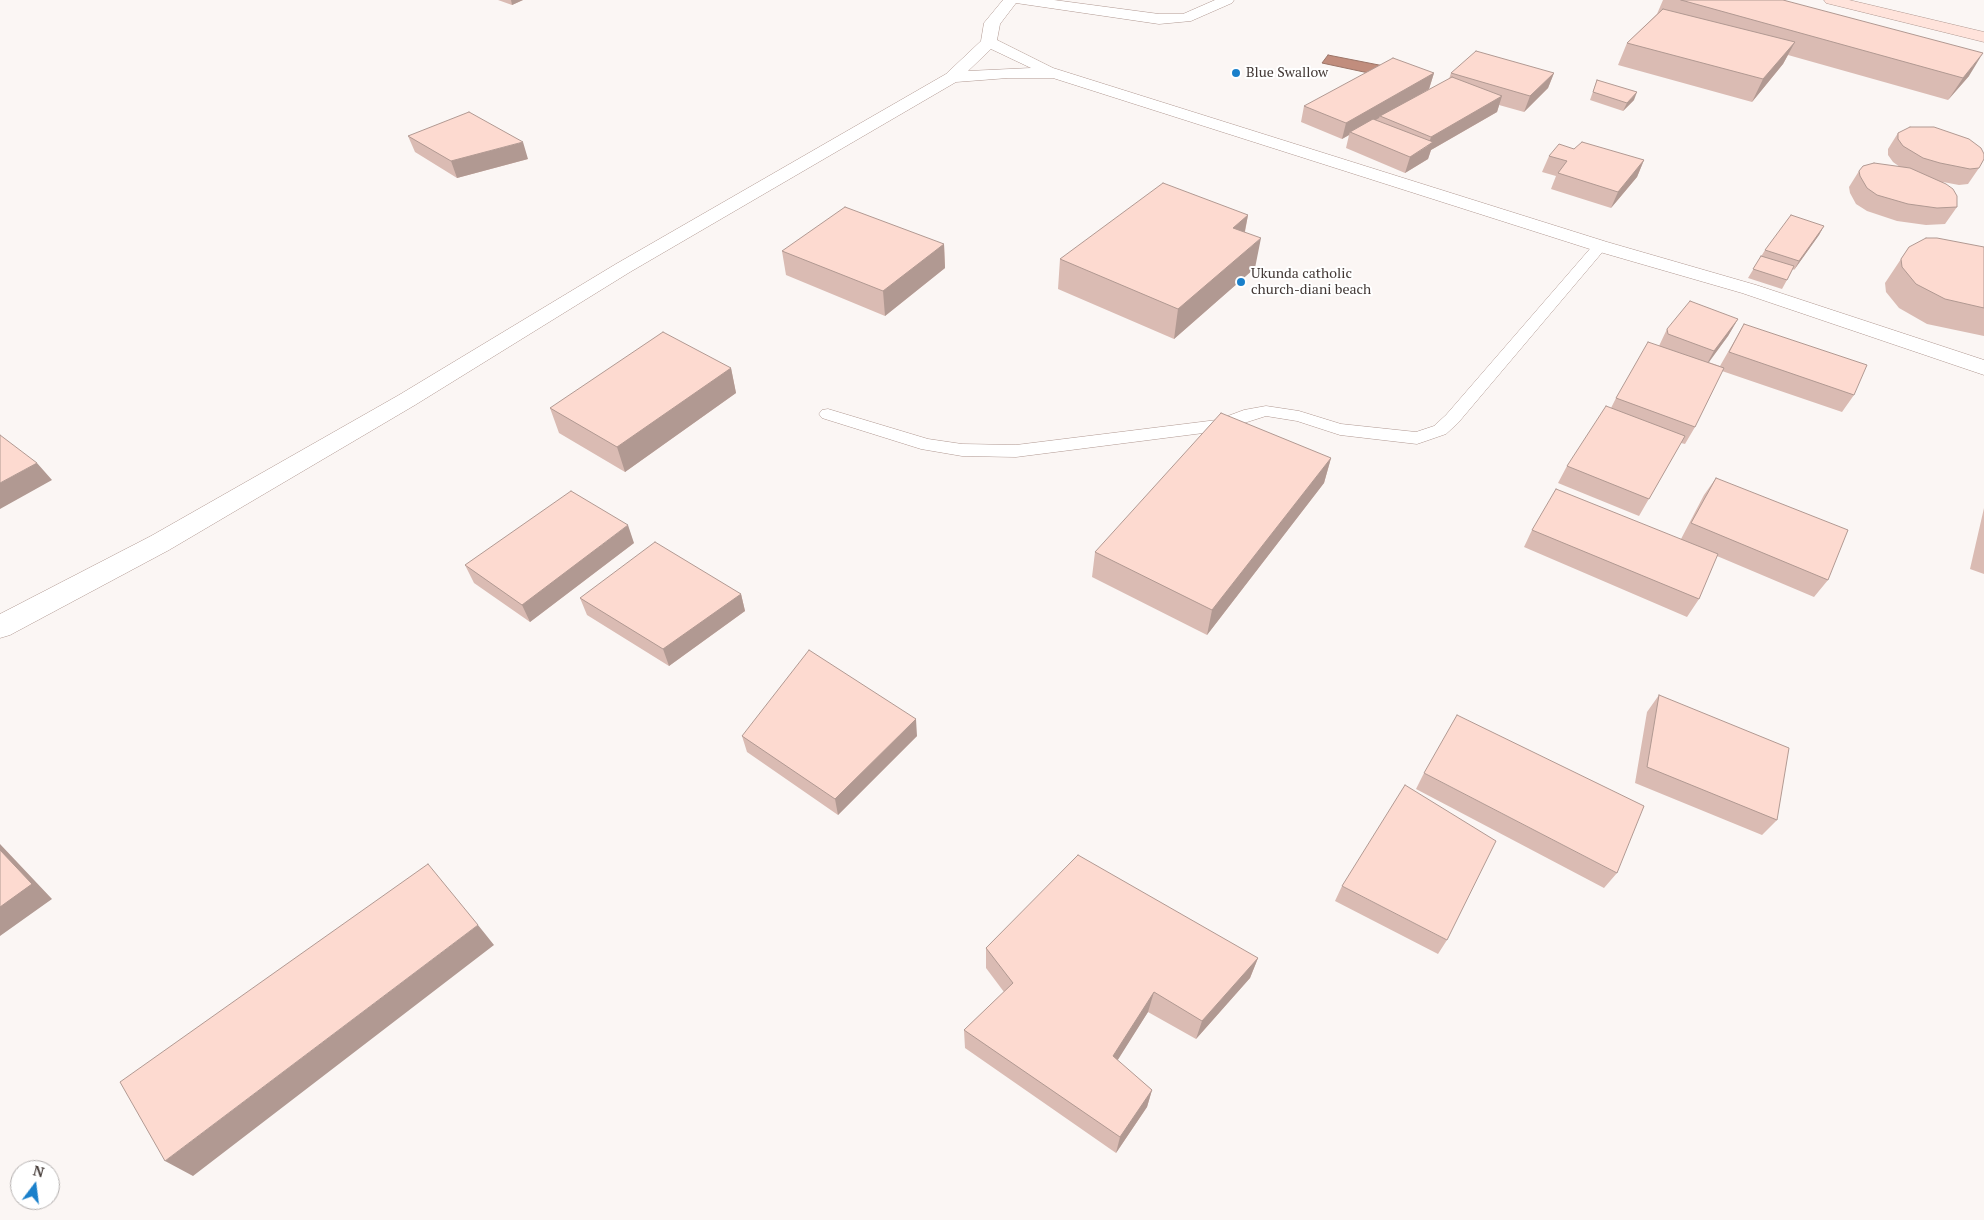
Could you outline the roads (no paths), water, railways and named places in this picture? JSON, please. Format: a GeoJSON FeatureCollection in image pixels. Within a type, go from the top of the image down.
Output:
{"type":"FeatureCollection","features":[{"type":"Feature","properties":{"kind":"main road"},"geometry":{"type":"LineString","coordinates":[[1831,0],[1984,37]]}},
{"type":"Feature","properties":{"kind":"street"},"geometry":{"type":"LineString","coordinates":[[0,627],[160,543],[407,400],[623,268],[952,77],[989,42],[992,22],[1011,0]]}},
{"type":"Feature","properties":{"kind":"street"},"geometry":{"type":"LineString","coordinates":[[1022,0],[1159,19],[1186,18],[1227,0]]}},
{"type":"Feature","properties":{"kind":"street"},"geometry":{"type":"LineString","coordinates":[[989,42],[1054,73],[1600,246],[1749,289],[1984,368]]}},
{"type":"Feature","properties":{"kind":"street"},"geometry":{"type":"LineString","coordinates":[[952,77],[1008,73],[1054,73]]}},
{"type":"Feature","properties":{"kind":"lane"},"geometry":{"type":"LineString","coordinates":[[828,414],[927,444],[962,450],[1016,451],[1219,424],[1266,411],[1299,416],[1340,429],[1417,438],[1440,430],[1452,419],[1600,246]]}},
{"type":"Feature","properties":{"kind":"place","name":"Blue Swallow"},"geometry":{"type":"Point","coordinates":[1236,73]}},
{"type":"Feature","properties":{"kind":"place","name":"Ukunda catholic church-diani beach"},"geometry":{"type":"Point","coordinates":[1241,282]}}]}
